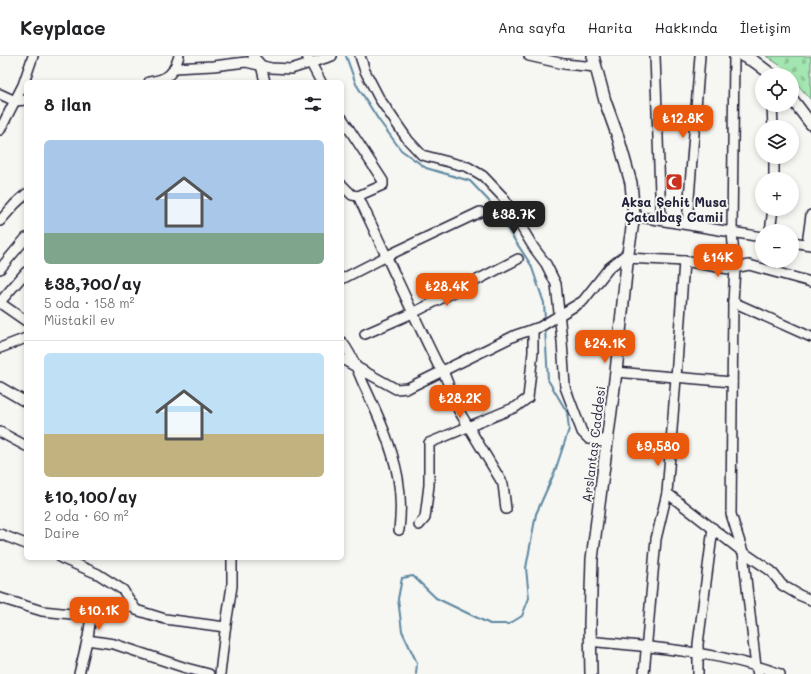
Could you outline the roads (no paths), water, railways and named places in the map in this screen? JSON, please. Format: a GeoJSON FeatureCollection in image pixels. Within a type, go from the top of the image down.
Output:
{"type":"FeatureCollection","features":[{"type":"Feature","properties":{"kind":"main road"},"geometry":{"type":"LineString","coordinates":[[743,56],[761,68]]}},
{"type":"Feature","properties":{"kind":"main road","name":"Arslantaş Caddesi"},"geometry":{"type":"LineString","coordinates":[[591,674],[590,641],[592,559],[616,372],[627,255],[634,216],[631,183],[594,61]]}},
{"type":"Feature","properties":{"kind":"main road"},"geometry":{"type":"LineString","coordinates":[[799,108],[811,124]]}},
{"type":"Feature","properties":{"kind":"street"},"geometry":{"type":"LineString","coordinates":[[25,80],[33,56]]}},
{"type":"Feature","properties":{"kind":"street"},"geometry":{"type":"LineString","coordinates":[[171,77],[179,56]]}},
{"type":"Feature","properties":{"kind":"street"},"geometry":{"type":"LineString","coordinates":[[253,56],[262,65],[265,80]]}},
{"type":"Feature","properties":{"kind":"street"},"geometry":{"type":"LineString","coordinates":[[161,80],[213,66],[246,62],[271,68],[291,69],[309,59],[332,56]]}},
{"type":"Feature","properties":{"kind":"street"},"geometry":{"type":"LineString","coordinates":[[360,56],[365,71],[379,98],[408,140],[422,155],[468,167],[483,176],[503,197],[534,248],[546,264],[556,284],[557,316],[562,341],[565,387],[582,432],[589,439],[607,441]]}},
{"type":"Feature","properties":{"kind":"street"},"geometry":{"type":"LineString","coordinates":[[530,56],[564,64],[594,61]]}},
{"type":"Feature","properties":{"kind":"street"},"geometry":{"type":"LineString","coordinates":[[655,56],[661,220]]}},
{"type":"Feature","properties":{"kind":"street"},"geometry":{"type":"LineString","coordinates":[[687,224],[700,56]]}},
{"type":"Feature","properties":{"kind":"street"},"geometry":{"type":"LineString","coordinates":[[734,56],[732,232],[735,268],[732,302],[731,514],[743,552],[757,670]]}},
{"type":"Feature","properties":{"kind":"street"},"geometry":{"type":"LineString","coordinates":[[309,59],[319,80]]}},
{"type":"Feature","properties":{"kind":"street"},"geometry":{"type":"LineString","coordinates":[[0,130],[24,82]]}},
{"type":"Feature","properties":{"kind":"street"},"geometry":{"type":"LineString","coordinates":[[0,94],[15,101],[24,100]]}},
{"type":"Feature","properties":{"kind":"street"},"geometry":{"type":"LineString","coordinates":[[344,121],[383,181],[383,185],[358,196],[352,195],[344,187]]}},
{"type":"Feature","properties":{"kind":"street"},"geometry":{"type":"LineString","coordinates":[[0,221],[24,196]]}},
{"type":"Feature","properties":{"kind":"street"},"geometry":{"type":"LineString","coordinates":[[358,196],[438,365],[444,371],[459,411],[503,484],[506,509]]}},
{"type":"Feature","properties":{"kind":"street"},"geometry":{"type":"LineString","coordinates":[[344,278],[480,212]]}},
{"type":"Feature","properties":{"kind":"street"},"geometry":{"type":"LineString","coordinates":[[634,216],[755,236]]}},
{"type":"Feature","properties":{"kind":"street"},"geometry":{"type":"LineString","coordinates":[[799,243],[809,244],[811,216]]}},
{"type":"Feature","properties":{"kind":"street"},"geometry":{"type":"LineString","coordinates":[[0,269],[24,240]]}},
{"type":"Feature","properties":{"kind":"street"},"geometry":{"type":"LineString","coordinates":[[344,360],[396,389],[408,388],[516,335],[536,328],[583,302],[610,268],[627,255],[684,261],[730,269],[749,265],[811,282]]}},
{"type":"Feature","properties":{"kind":"street"},"geometry":{"type":"LineString","coordinates":[[365,334],[413,313],[518,259]]}},
{"type":"Feature","properties":{"kind":"street"},"geometry":{"type":"LineString","coordinates":[[644,674],[656,539],[667,493],[684,261]]}},
{"type":"Feature","properties":{"kind":"street"},"geometry":{"type":"LineString","coordinates":[[24,274],[0,303],[24,320]]}},
{"type":"Feature","properties":{"kind":"street"},"geometry":{"type":"LineString","coordinates":[[732,302],[811,337]]}},
{"type":"Feature","properties":{"kind":"street"},"geometry":{"type":"LineString","coordinates":[[419,525],[425,518],[428,485],[429,443],[516,407],[528,398],[536,328]]}},
{"type":"Feature","properties":{"kind":"street"},"geometry":{"type":"LineString","coordinates":[[0,348],[24,339]]}},
{"type":"Feature","properties":{"kind":"street"},"geometry":{"type":"LineString","coordinates":[[344,344],[372,403],[397,472],[401,510],[399,530]]}},
{"type":"Feature","properties":{"kind":"street"},"geometry":{"type":"LineString","coordinates":[[616,372],[732,382]]}},
{"type":"Feature","properties":{"kind":"street"},"geometry":{"type":"LineString","coordinates":[[0,387],[24,400]]}},
{"type":"Feature","properties":{"kind":"street"},"geometry":{"type":"LineString","coordinates":[[0,432],[24,445]]}},
{"type":"Feature","properties":{"kind":"street"},"geometry":{"type":"LineString","coordinates":[[667,493],[743,552],[771,571],[782,585],[811,600]]}},
{"type":"Feature","properties":{"kind":"street"},"geometry":{"type":"LineString","coordinates":[[698,674],[698,644],[712,528]]}},
{"type":"Feature","properties":{"kind":"street"},"geometry":{"type":"LineString","coordinates":[[0,534],[24,543]]}},
{"type":"Feature","properties":{"kind":"street"},"geometry":{"type":"LineString","coordinates":[[66,560],[98,574],[123,590],[136,610],[165,619],[225,627]]}},
{"type":"Feature","properties":{"kind":"street"},"geometry":{"type":"LineString","coordinates":[[220,674],[225,627],[232,586],[232,560]]}},
{"type":"Feature","properties":{"kind":"street"},"geometry":{"type":"LineString","coordinates":[[0,598],[42,611],[91,616]]}},
{"type":"Feature","properties":{"kind":"street"},"geometry":{"type":"LineString","coordinates":[[79,674],[91,616],[95,607],[134,607]]}},
{"type":"Feature","properties":{"kind":"street"},"geometry":{"type":"LineString","coordinates":[[87,640],[114,644],[178,670],[209,674]]}},
{"type":"Feature","properties":{"kind":"street"},"geometry":{"type":"LineString","coordinates":[[590,641],[698,653],[725,658],[757,670],[780,674]]}},
{"type":"Feature","properties":{"kind":"waterway"},"geometry":{"type":"LineString","coordinates":[[346,56],[356,84],[378,119],[401,150],[426,168],[470,181],[489,201],[531,265],[544,303],[545,320]]}},
{"type":"Feature","properties":{"kind":"waterway"},"geometry":{"type":"LineString","coordinates":[[416,674],[417,663],[402,631],[398,599],[402,578],[413,576],[436,598],[490,624],[509,624],[522,616],[529,598],[526,568],[536,514],[555,471],[569,429],[567,412],[548,380],[545,329]]}},
{"type":"Feature","properties":{"kind":"place","name":"Aksa Şehit Musa Çatalbaş Camii"},"geometry":{"type":"Point","coordinates":[674,182]}}]}
